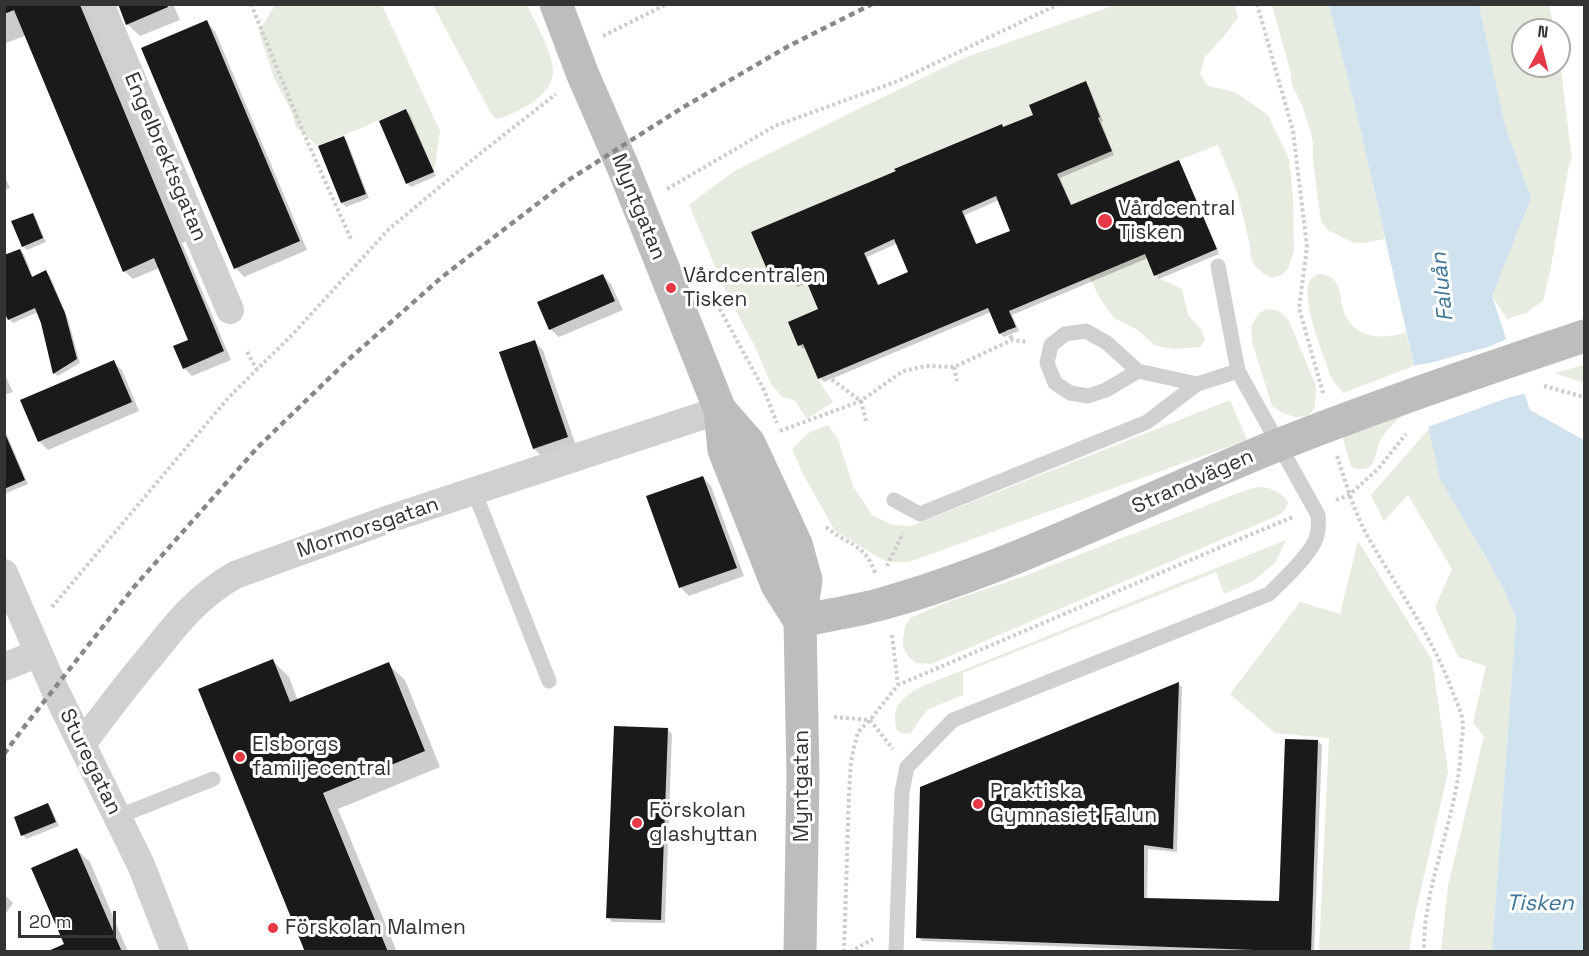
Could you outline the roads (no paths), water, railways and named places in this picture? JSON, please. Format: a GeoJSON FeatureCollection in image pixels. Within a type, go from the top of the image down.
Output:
{"type":"FeatureCollection","features":[{"type":"Feature","properties":{"kind":"street","name":"Engelbrektsgatan"},"geometry":{"type":"LineString","coordinates":[[100,4],[230,310]]}},
{"type":"Feature","properties":{"kind":"street","name":"Myntgatan"},"geometry":{"type":"LineString","coordinates":[[556,4],[720,410],[749,443],[796,544],[806,580],[800,621],[803,776],[800,951]]}},
{"type":"Feature","properties":{"kind":"street","name":"Strandvägen"},"geometry":{"type":"LineString","coordinates":[[800,621],[884,603],[963,577],[1077,533],[1279,445],[1408,396],[1584,336]]}},
{"type":"Feature","properties":{"kind":"street","name":"Mormorsgatan"},"geometry":{"type":"LineString","coordinates":[[82,744],[185,613],[218,585],[236,575],[323,542],[720,410]]}},
{"type":"Feature","properties":{"kind":"street","name":"Sturegatan"},"geometry":{"type":"LineString","coordinates":[[4,573],[54,688],[141,866],[175,951]]}},
{"type":"Feature","properties":{"kind":"street"},"geometry":{"type":"LineString","coordinates":[[4,667],[35,643]]}},
{"type":"Feature","properties":{"kind":"lane"},"geometry":{"type":"LineString","coordinates":[[896,951],[902,792],[907,767],[953,720],[1269,594],[1314,544],[1319,529],[1315,508],[1238,371],[1218,266]]}},
{"type":"Feature","properties":{"kind":"lane"},"geometry":{"type":"LineString","coordinates":[[1138,371],[1106,390],[1088,396],[1070,393],[1055,383],[1047,363],[1051,345],[1065,334],[1086,331],[1107,343],[1138,371],[1197,384]]}},
{"type":"Feature","properties":{"kind":"lane"},"geometry":{"type":"LineString","coordinates":[[894,500],[920,514],[1147,422],[1197,384],[1238,371]]}},
{"type":"Feature","properties":{"kind":"lane"},"geometry":{"type":"LineString","coordinates":[[474,491],[549,681]]}},
{"type":"Feature","properties":{"kind":"lane"},"geometry":{"type":"LineString","coordinates":[[117,817],[213,779]]}},
{"type":"Feature","properties":{"kind":"water"},"geometry":{"type":"Polygon","coordinates":[[[1329,5],[1479,5],[1505,125],[1531,198],[1492,296],[1530,410],[1584,440],[1584,951],[1492,951],[1516,619],[1504,589],[1440,479],[1357,115],[1329,5]]]}},
{"type":"Feature","properties":{"kind":"railway"},"geometry":{"type":"LineString","coordinates":[[4,754],[134,587],[258,447],[348,360],[442,277],[567,181],[682,108],[787,47],[872,4]]}},
{"type":"Feature","properties":{"kind":"place","name":"Vårdcentral Tisken"},"geometry":{"type":"Point","coordinates":[1105,221]}},
{"type":"Feature","properties":{"kind":"place","name":"Vårdcentralen Tisken"},"geometry":{"type":"Point","coordinates":[671,288]}},
{"type":"Feature","properties":{"kind":"place","name":"Elsborgs familjecentral"},"geometry":{"type":"Point","coordinates":[240,757]}},
{"type":"Feature","properties":{"kind":"place","name":"Praktiska Gymnasiet Falun"},"geometry":{"type":"Point","coordinates":[978,804]}},
{"type":"Feature","properties":{"kind":"place","name":"Förskolan glashyttan"},"geometry":{"type":"Point","coordinates":[637,823]}},
{"type":"Feature","properties":{"kind":"place","name":"Förskolan Malmen"},"geometry":{"type":"Point","coordinates":[273,928]}},
{"type":"Feature","properties":{"kind":"water label","name":"Faluån"},"geometry":{"type":"Point","coordinates":[1443,287]}},
{"type":"Feature","properties":{"kind":"water label","name":"Tisken"},"geometry":{"type":"Point","coordinates":[1540,904]}}]}
